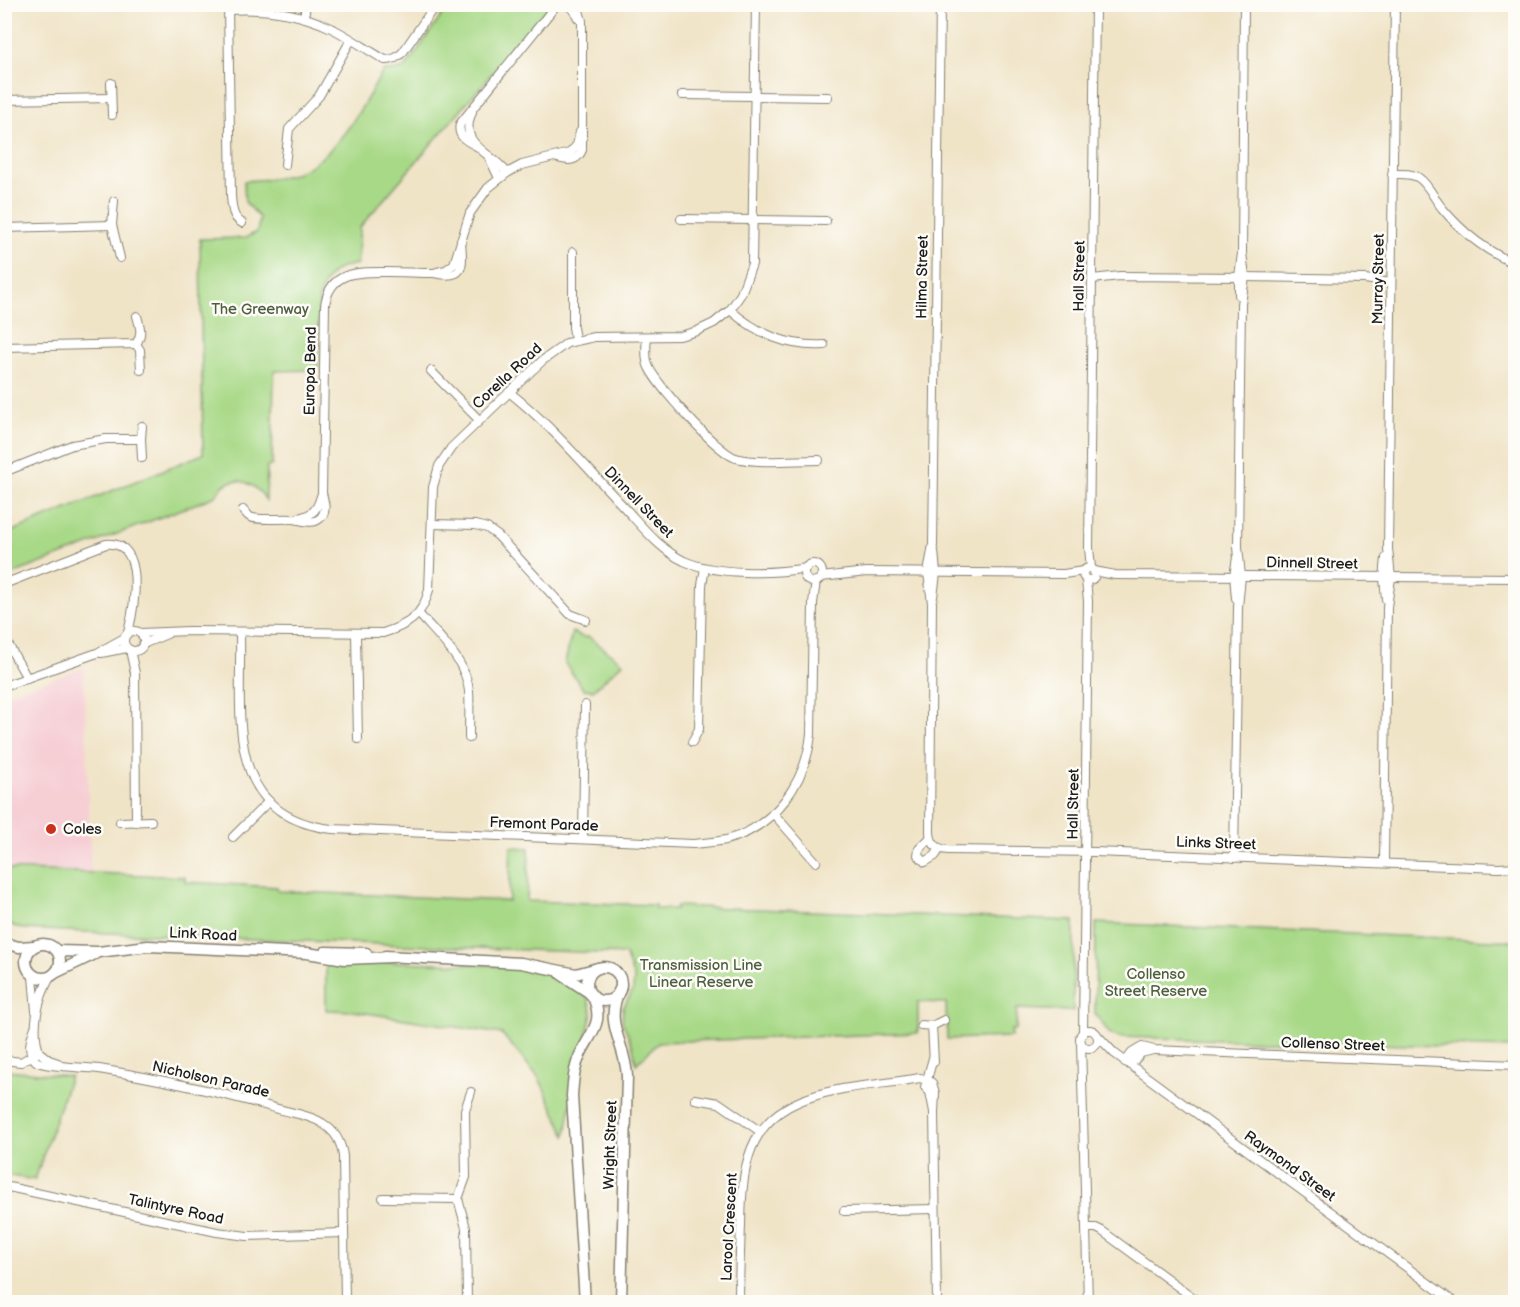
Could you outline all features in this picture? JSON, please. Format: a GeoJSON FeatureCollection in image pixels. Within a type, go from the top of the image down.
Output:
{"type":"FeatureCollection","features":[{"type":"Feature","properties":{"kind":"street"},"geometry":{"type":"LineString","coordinates":[[304,18],[306,4]]}},
{"type":"Feature","properties":{"kind":"street"},"geometry":{"type":"LineString","coordinates":[[242,223],[237,220],[233,212],[231,196],[228,7],[267,9],[304,18],[328,27],[385,60],[398,58],[436,4]]}},
{"type":"Feature","properties":{"kind":"street"},"geometry":{"type":"LineString","coordinates":[[507,173],[496,160],[477,146],[469,135],[467,127],[474,109],[557,4]]}},
{"type":"Feature","properties":{"kind":"street"},"geometry":{"type":"LineString","coordinates":[[566,4],[578,15],[581,27]]}},
{"type":"Feature","properties":{"kind":"street","name":"Europa Bend"},"geometry":{"type":"LineString","coordinates":[[243,510],[254,518],[296,519],[313,514],[319,506],[322,493],[325,305],[330,288],[338,279],[353,273],[434,273],[446,270],[454,264],[466,222],[475,204],[499,178],[530,162],[556,158],[570,160],[580,154],[582,145],[580,132],[582,14],[577,4]]}},
{"type":"Feature","properties":{"kind":"street","name":"Hall Street"},"geometry":{"type":"LineString","coordinates":[[1088,1302],[1082,1018],[1086,852],[1095,4]]}},
{"type":"Feature","properties":{"kind":"street"},"geometry":{"type":"LineString","coordinates":[[1234,858],[1244,4]]}},
{"type":"Feature","properties":{"kind":"street","name":"Corella Road"},"geometry":{"type":"LineString","coordinates":[[419,614],[426,602],[429,590],[433,487],[439,466],[450,448],[556,350],[575,340],[594,337],[680,336],[698,332],[730,310],[741,294],[751,270],[756,5]]}},
{"type":"Feature","properties":{"kind":"street","name":"Hilma Street"},"geometry":{"type":"LineString","coordinates":[[934,844],[932,573],[939,6]]}},
{"type":"Feature","properties":{"kind":"street","name":"Murray Street"},"geometry":{"type":"LineString","coordinates":[[1384,864],[1394,6]]}},
{"type":"Feature","properties":{"kind":"street"},"geometry":{"type":"LineString","coordinates":[[285,165],[289,129],[319,96],[351,40]]}},
{"type":"Feature","properties":{"kind":"street"},"geometry":{"type":"LineString","coordinates":[[111,83],[112,115]]}},
{"type":"Feature","properties":{"kind":"street"},"geometry":{"type":"LineString","coordinates":[[682,95],[828,97]]}},
{"type":"Feature","properties":{"kind":"street"},"geometry":{"type":"LineString","coordinates":[[4,100],[111,98]]}},
{"type":"Feature","properties":{"kind":"street"},"geometry":{"type":"LineString","coordinates":[[488,156],[499,178]]}},
{"type":"Feature","properties":{"kind":"street"},"geometry":{"type":"LineString","coordinates":[[1392,174],[1420,178],[1443,209],[1463,229],[1491,252],[1515,263]]}},
{"type":"Feature","properties":{"kind":"street"},"geometry":{"type":"LineString","coordinates":[[114,201],[112,225],[120,258]]}},
{"type":"Feature","properties":{"kind":"street"},"geometry":{"type":"LineString","coordinates":[[681,219],[825,221]]}},
{"type":"Feature","properties":{"kind":"street"},"geometry":{"type":"LineString","coordinates":[[4,228],[112,225]]}},
{"type":"Feature","properties":{"kind":"street"},"geometry":{"type":"LineString","coordinates":[[573,252],[575,340]]}},
{"type":"Feature","properties":{"kind":"street"},"geometry":{"type":"LineString","coordinates":[[1092,276],[1391,279]]}},
{"type":"Feature","properties":{"kind":"street"},"geometry":{"type":"LineString","coordinates":[[730,310],[752,327],[774,338],[797,344],[824,345]]}},
{"type":"Feature","properties":{"kind":"street"},"geometry":{"type":"LineString","coordinates":[[136,315],[141,328],[141,337],[136,344]]}},
{"type":"Feature","properties":{"kind":"street"},"geometry":{"type":"LineString","coordinates":[[647,337],[646,360],[653,376],[721,449],[734,458],[749,460],[819,460]]}},
{"type":"Feature","properties":{"kind":"street"},"geometry":{"type":"LineString","coordinates":[[4,347],[136,344]]}},
{"type":"Feature","properties":{"kind":"street"},"geometry":{"type":"LineString","coordinates":[[136,344],[141,350],[141,370]]}},
{"type":"Feature","properties":{"kind":"street"},"geometry":{"type":"LineString","coordinates":[[431,371],[479,420]]}},
{"type":"Feature","properties":{"kind":"street","name":"Dinnell Street"},"geometry":{"type":"LineString","coordinates":[[512,389],[658,542],[684,561],[705,568],[783,572],[815,577],[843,573],[932,573],[1513,579]]}},
{"type":"Feature","properties":{"kind":"street"},"geometry":{"type":"LineString","coordinates":[[142,426],[142,458]]}},
{"type":"Feature","properties":{"kind":"street"},"geometry":{"type":"LineString","coordinates":[[4,472],[72,445],[106,439],[141,439]]}},
{"type":"Feature","properties":{"kind":"street"},"geometry":{"type":"LineString","coordinates":[[432,524],[487,528],[498,536],[570,614],[586,620]]}},
{"type":"Feature","properties":{"kind":"street"},"geometry":{"type":"LineString","coordinates":[[4,584],[106,544],[120,544],[131,557],[133,609],[139,633],[143,638],[135,673],[136,822]]}},
{"type":"Feature","properties":{"kind":"street","name":"Dinnell Street"},"geometry":{"type":"LineString","coordinates":[[783,572],[816,564],[815,577]]}},
{"type":"Feature","properties":{"kind":"street"},"geometry":{"type":"LineString","coordinates":[[692,742],[699,729],[702,585],[705,568]]}},
{"type":"Feature","properties":{"kind":"street","name":"Fremont Parade"},"geometry":{"type":"LineString","coordinates":[[240,633],[242,745],[248,770],[269,801],[285,814],[304,823],[332,829],[693,844],[713,842],[741,834],[773,813],[792,791],[803,770],[810,747],[815,577],[805,573],[807,568]]}},
{"type":"Feature","properties":{"kind":"street"},"geometry":{"type":"LineString","coordinates":[[133,609],[126,635],[135,673]]}},
{"type":"Feature","properties":{"kind":"street"},"geometry":{"type":"LineString","coordinates":[[4,686],[97,653],[133,631],[139,633],[383,633],[408,623],[419,614],[454,654],[464,671],[469,689],[469,738]]}},
{"type":"Feature","properties":{"kind":"street"},"geometry":{"type":"LineString","coordinates":[[97,653],[142,647],[174,632]]}},
{"type":"Feature","properties":{"kind":"street"},"geometry":{"type":"LineString","coordinates":[[356,634],[358,739]]}},
{"type":"Feature","properties":{"kind":"street"},"geometry":{"type":"LineString","coordinates":[[4,637],[27,678]]}},
{"type":"Feature","properties":{"kind":"street"},"geometry":{"type":"LineString","coordinates":[[584,839],[585,705]]}},
{"type":"Feature","properties":{"kind":"street"},"geometry":{"type":"LineString","coordinates":[[233,837],[269,801]]}},
{"type":"Feature","properties":{"kind":"street"},"geometry":{"type":"LineString","coordinates":[[773,813],[816,862]]}},
{"type":"Feature","properties":{"kind":"street"},"geometry":{"type":"LineString","coordinates":[[120,822],[151,821]]}},
{"type":"Feature","properties":{"kind":"street","name":"Links Street"},"geometry":{"type":"LineString","coordinates":[[934,844],[1515,869]]}},
{"type":"Feature","properties":{"kind":"street"},"geometry":{"type":"LineString","coordinates":[[4,944],[19,947],[44,944],[57,951],[60,962],[44,989],[35,1022]]}},
{"type":"Feature","properties":{"kind":"street"},"geometry":{"type":"LineString","coordinates":[[4,944],[26,964],[33,976],[35,1022],[34,1053],[21,1062],[7,1060]]}},
{"type":"Feature","properties":{"kind":"street"},"geometry":{"type":"LineString","coordinates":[[26,964],[27,954],[34,946]]}},
{"type":"Feature","properties":{"kind":"street","name":"Link Road"},"geometry":{"type":"LineString","coordinates":[[57,951],[98,952],[148,946],[307,954],[345,951],[392,957],[521,963],[579,974],[598,968]]}},
{"type":"Feature","properties":{"kind":"street","name":"Link Road"},"geometry":{"type":"LineString","coordinates":[[53,975],[98,952]]}},
{"type":"Feature","properties":{"kind":"street"},"geometry":{"type":"LineString","coordinates":[[607,967],[616,971],[621,982],[620,991],[614,998],[598,1000],[591,994],[588,979],[592,971],[598,968],[607,967]]}},
{"type":"Feature","properties":{"kind":"street","name":"Link Road"},"geometry":{"type":"LineString","coordinates":[[556,971],[591,994]]}},
{"type":"Feature","properties":{"kind":"street"},"geometry":{"type":"LineString","coordinates":[[33,976],[39,978],[53,975]]}},
{"type":"Feature","properties":{"kind":"street","name":"Wright Street"},"geometry":{"type":"LineString","coordinates":[[620,991],[614,1005],[613,1019],[623,1051],[627,1076],[621,1302]]}},
{"type":"Feature","properties":{"kind":"street","name":"Wright Street"},"geometry":{"type":"LineString","coordinates":[[585,1302],[572,1096],[576,1067],[597,1021],[597,1008],[591,994]]}},
{"type":"Feature","properties":{"kind":"street","name":"Hall Street"},"geometry":{"type":"LineString","coordinates":[[1084,1007],[1095,1033]]}},
{"type":"Feature","properties":{"kind":"street"},"geometry":{"type":"LineString","coordinates":[[921,1025],[933,1026],[944,1020]]}},
{"type":"Feature","properties":{"kind":"street"},"geometry":{"type":"LineString","coordinates":[[933,1026],[933,1058],[927,1082],[934,1112],[937,1302]]}},
{"type":"Feature","properties":{"kind":"street"},"geometry":{"type":"LineString","coordinates":[[1087,1030],[1095,1033],[1097,1043],[1092,1047],[1084,1046],[1082,1038],[1087,1030]]}},
{"type":"Feature","properties":{"kind":"street","name":"Raymond Street"},"geometry":{"type":"LineString","coordinates":[[1095,1033],[1111,1051],[1454,1302]]}},
{"type":"Feature","properties":{"kind":"street","name":"Hall Street"},"geometry":{"type":"LineString","coordinates":[[1083,1068],[1092,1047]]}},
{"type":"Feature","properties":{"kind":"street","name":"Raymond Street"},"geometry":{"type":"LineString","coordinates":[[1092,1047],[1111,1051]]}},
{"type":"Feature","properties":{"kind":"street","name":"Collenso Street"},"geometry":{"type":"LineString","coordinates":[[1128,1063],[1132,1053],[1138,1048],[1514,1064]]}},
{"type":"Feature","properties":{"kind":"street","name":"Nicholson Parade"},"geometry":{"type":"LineString","coordinates":[[34,1053],[66,1066],[141,1077],[242,1099],[320,1121],[332,1130],[341,1142],[344,1156],[344,1233]]}},
{"type":"Feature","properties":{"kind":"street","name":"Larool Crescent"},"geometry":{"type":"LineString","coordinates":[[739,1302],[743,1178],[751,1148],[771,1120],[789,1106],[808,1097],[870,1084],[927,1082]]}},
{"type":"Feature","properties":{"kind":"street"},"geometry":{"type":"LineString","coordinates":[[468,1302],[466,1228],[458,1199],[465,1177],[465,1110],[471,1092]]}},
{"type":"Feature","properties":{"kind":"street"},"geometry":{"type":"LineString","coordinates":[[695,1099],[719,1103],[761,1132]]}},
{"type":"Feature","properties":{"kind":"street","name":"Talintyre Road"},"geometry":{"type":"LineString","coordinates":[[4,1186],[217,1232],[247,1236],[344,1233]]}},
{"type":"Feature","properties":{"kind":"street"},"geometry":{"type":"LineString","coordinates":[[383,1198],[458,1199]]}},
{"type":"Feature","properties":{"kind":"street"},"geometry":{"type":"LineString","coordinates":[[844,1211],[935,1209]]}},
{"type":"Feature","properties":{"kind":"street"},"geometry":{"type":"LineString","coordinates":[[1086,1228],[1096,1228],[1102,1231],[1199,1302]]}},
{"type":"Feature","properties":{"kind":"street"},"geometry":{"type":"LineString","coordinates":[[344,1233],[345,1302]]}},
{"type":"Feature","properties":{"kind":"shaded area"},"geometry":{"type":"Polygon","coordinates":[[[84,668],[91,873],[5,868],[5,695],[84,668]]]}},
{"type":"Feature","properties":{"kind":"green space","name":"The Greenway"},"geometry":{"type":"Polygon","coordinates":[[[449,5],[551,5],[360,227],[357,264],[343,267],[332,273],[319,297],[318,370],[274,371],[272,465],[267,467],[266,500],[249,484],[241,481],[227,483],[216,496],[5,577],[5,534],[203,454],[200,239],[245,238],[257,232],[260,218],[245,202],[244,181],[290,175],[310,166],[324,156],[347,130],[383,71],[405,68],[449,5]]]}},
{"type":"Feature","properties":{"kind":"green space"},"geometry":{"type":"Polygon","coordinates":[[[572,632],[589,637],[623,663],[593,690],[583,689],[565,663],[572,632]]]}},
{"type":"Feature","properties":{"kind":"green space","name":"Transmission Line Linear Reserve"},"geometry":{"type":"Polygon","coordinates":[[[511,847],[529,848],[527,901],[655,905],[655,909],[676,909],[676,906],[1074,921],[1073,1011],[1017,1009],[1016,1030],[1011,1030],[1011,1037],[947,1039],[946,1003],[918,1002],[918,1033],[659,1042],[636,1064],[633,1047],[622,1021],[623,1008],[633,990],[634,978],[625,954],[23,929],[5,923],[4,869],[185,877],[185,882],[277,887],[278,891],[509,901],[511,847]]]}},
{"type":"Feature","properties":{"kind":"green space","name":"Collenso Street Reserve"},"geometry":{"type":"Polygon","coordinates":[[[1096,923],[1515,941],[1515,1048],[1117,1037],[1109,1033],[1095,1014],[1096,923]]]}},
{"type":"Feature","properties":{"kind":"green space"},"geometry":{"type":"Polygon","coordinates":[[[326,960],[516,967],[556,977],[587,996],[592,1013],[566,1136],[539,1078],[502,1034],[353,1011],[326,1010],[326,960]]]}},
{"type":"Feature","properties":{"kind":"green space"},"geometry":{"type":"Polygon","coordinates":[[[6,1070],[70,1076],[35,1180],[5,1175],[6,1070]]]}},
{"type":"Feature","properties":{"kind":"place","name":"Coles"},"geometry":{"type":"Point","coordinates":[51,829]}}]}
